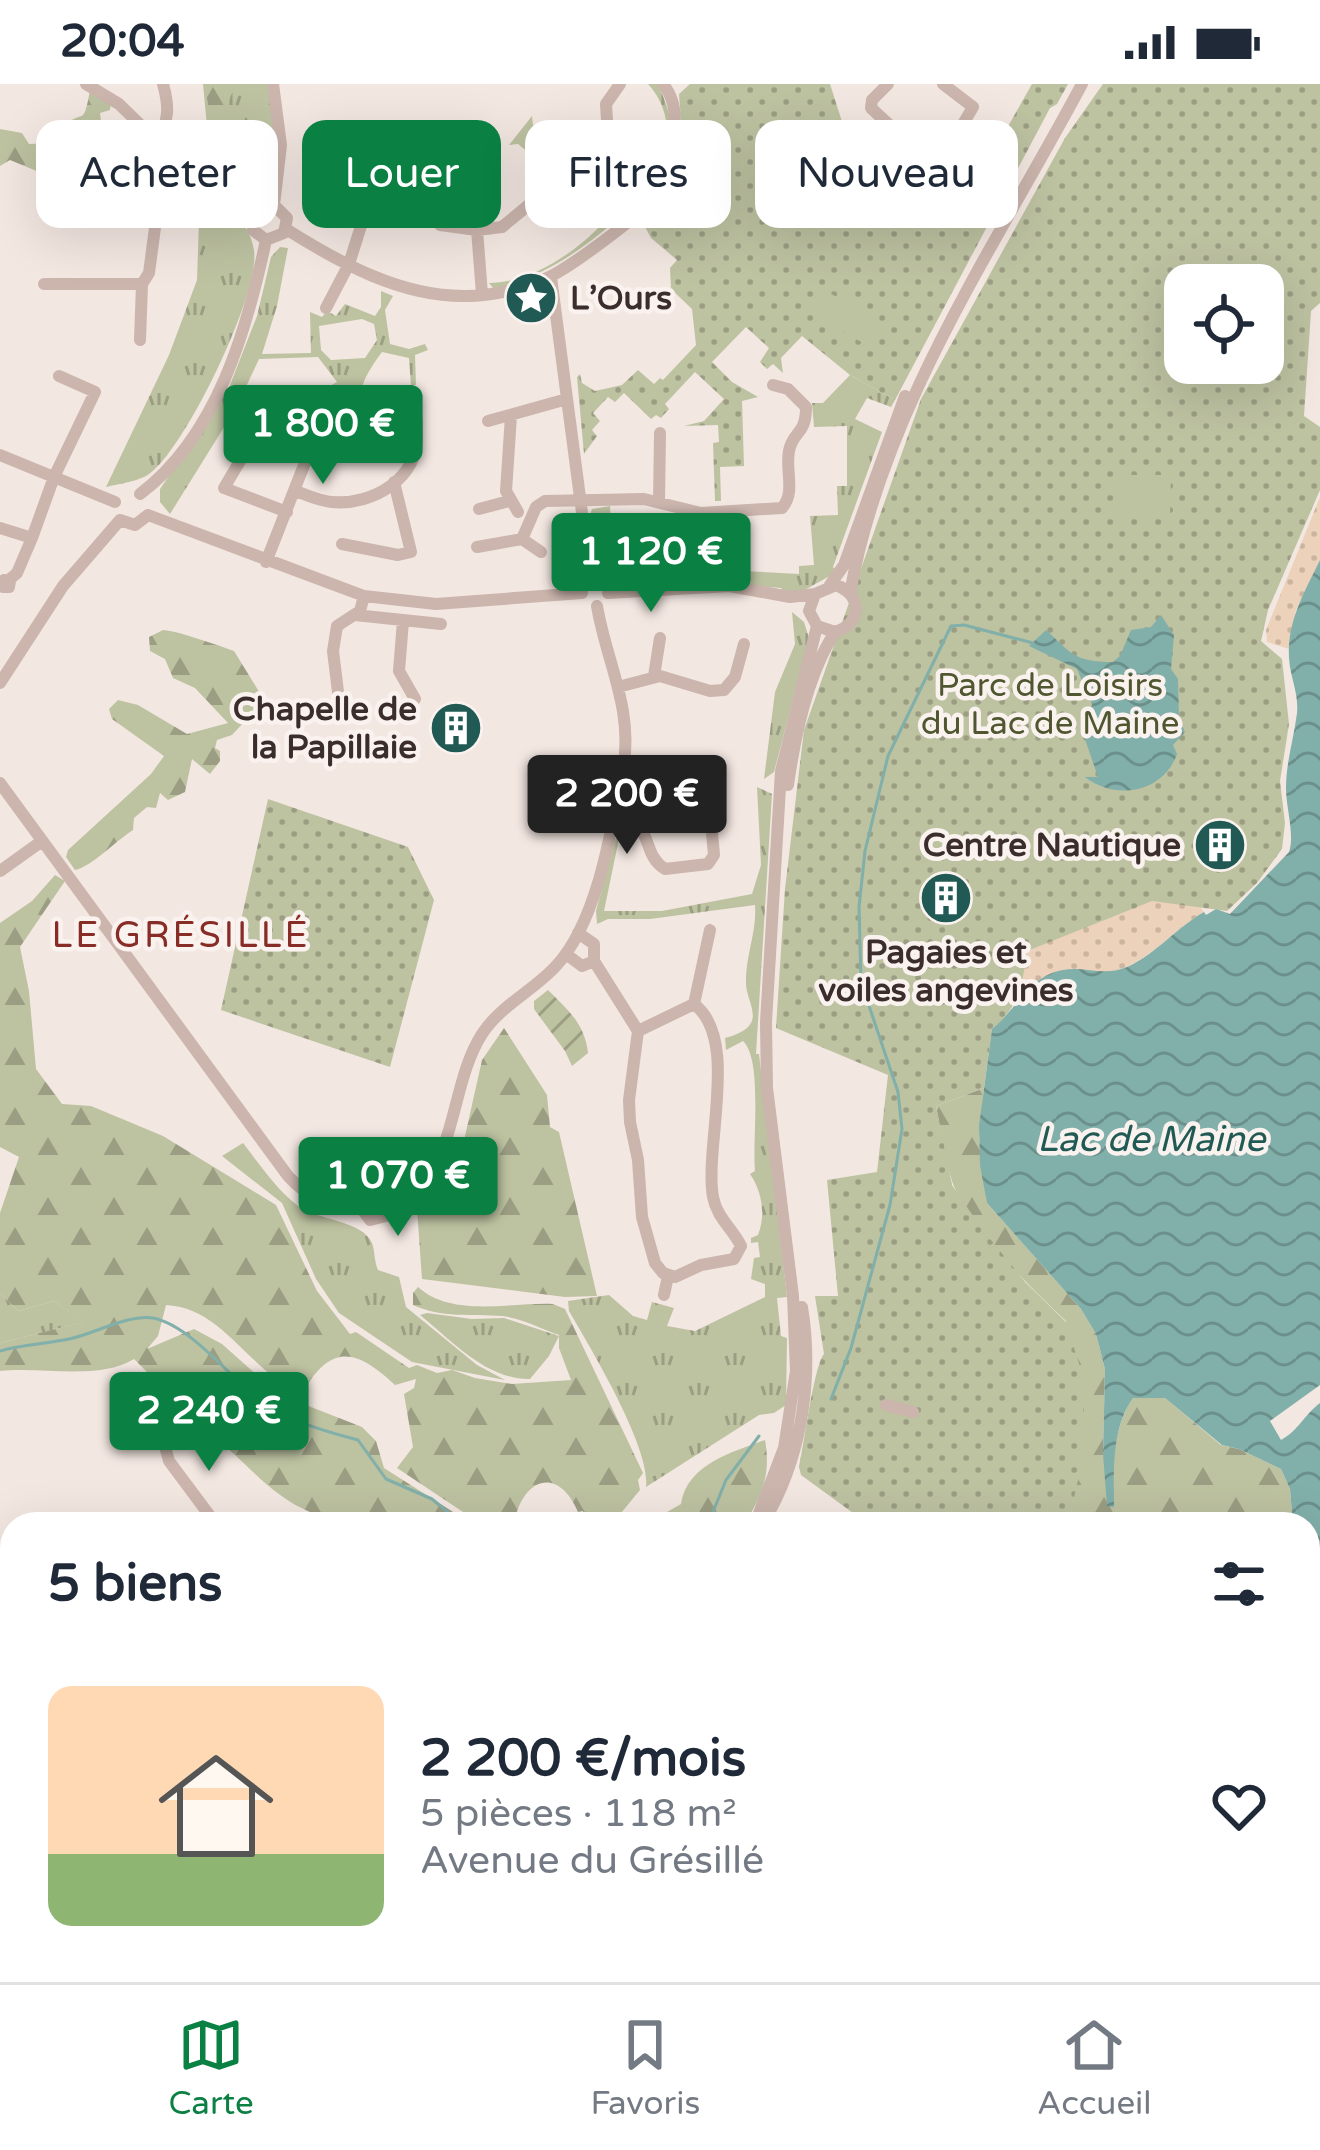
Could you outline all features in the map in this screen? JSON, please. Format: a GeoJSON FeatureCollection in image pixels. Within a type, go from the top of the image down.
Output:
{"type":"FeatureCollection","features":[{"type":"Feature","properties":{"kind":"street"},"geometry":{"type":"LineString","coordinates":[[86,84],[135,120]]}},
{"type":"Feature","properties":{"kind":"street"},"geometry":{"type":"LineString","coordinates":[[163,84],[167,120]]}},
{"type":"Feature","properties":{"kind":"street"},"geometry":{"type":"LineString","coordinates":[[274,84],[281,146],[278,171]]}},
{"type":"Feature","properties":{"kind":"street"},"geometry":{"type":"LineString","coordinates":[[607,120],[606,104],[620,84]]}},
{"type":"Feature","properties":{"kind":"street"},"geometry":{"type":"LineString","coordinates":[[286,229],[409,290],[445,296],[482,294],[551,277],[645,208],[670,183],[676,150],[675,112],[663,84]]}},
{"type":"Feature","properties":{"kind":"street"},"geometry":{"type":"LineString","coordinates":[[888,84],[871,101],[872,110],[918,150],[939,160],[974,107],[943,84]]}},
{"type":"Feature","properties":{"kind":"street"},"geometry":{"type":"LineString","coordinates":[[608,593],[729,586],[785,596],[814,594],[830,586],[844,566],[898,410],[924,357],[1078,84]]}},
{"type":"Feature","properties":{"kind":"street"},"geometry":{"type":"LineString","coordinates":[[764,1512],[801,1418],[806,1354],[771,1064],[782,852],[794,752],[824,650],[835,632],[854,620],[856,605],[850,593],[859,550],[917,387],[971,277],[1078,84]]}},
{"type":"Feature","properties":{"kind":"street"},"geometry":{"type":"LineString","coordinates":[[253,228],[266,240],[280,238],[286,229],[284,212],[278,208]]}},
{"type":"Feature","properties":{"kind":"street"},"geometry":{"type":"LineString","coordinates":[[462,228],[502,227],[525,208]]}},
{"type":"Feature","properties":{"kind":"street"},"geometry":{"type":"LineString","coordinates":[[140,340],[142,284],[149,274],[155,228]]}},
{"type":"Feature","properties":{"kind":"street"},"geometry":{"type":"LineString","coordinates":[[326,308],[349,264],[360,228]]}},
{"type":"Feature","properties":{"kind":"street"},"geometry":{"type":"LineString","coordinates":[[477,230],[482,294]]}},
{"type":"Feature","properties":{"kind":"street"},"geometry":{"type":"LineString","coordinates":[[140,494],[159,478],[216,400],[237,348],[266,240]]}},
{"type":"Feature","properties":{"kind":"street"},"geometry":{"type":"LineString","coordinates":[[148,515],[364,596],[447,604],[582,593],[591,581],[551,277]]}},
{"type":"Feature","properties":{"kind":"street"},"geometry":{"type":"LineString","coordinates":[[44,284],[142,284]]}},
{"type":"Feature","properties":{"kind":"street"},"geometry":{"type":"LineString","coordinates":[[5,588],[17,573],[54,477],[95,392],[59,376]]}},
{"type":"Feature","properties":{"kind":"street"},"geometry":{"type":"LineString","coordinates":[[522,539],[539,504],[659,502],[701,513],[785,506],[790,494],[789,448],[806,425],[806,407],[788,389],[772,386]]}},
{"type":"Feature","properties":{"kind":"street"},"geometry":{"type":"LineString","coordinates":[[488,421],[567,399]]}},
{"type":"Feature","properties":{"kind":"street"},"geometry":{"type":"LineString","coordinates":[[296,491],[344,502],[371,496],[394,482],[417,457],[416,412],[407,400]]}},
{"type":"Feature","properties":{"kind":"street"},"geometry":{"type":"LineString","coordinates":[[266,562],[308,455],[294,407]]}},
{"type":"Feature","properties":{"kind":"street"},"geometry":{"type":"LineString","coordinates":[[479,509],[514,507],[506,483],[511,416]]}},
{"type":"Feature","properties":{"kind":"street"},"geometry":{"type":"LineString","coordinates":[[659,502],[660,433]]}},
{"type":"Feature","properties":{"kind":"street"},"geometry":{"type":"LineString","coordinates":[[0,455],[116,502]]}},
{"type":"Feature","properties":{"kind":"street"},"geometry":{"type":"LineString","coordinates":[[240,461],[224,488],[287,512]]}},
{"type":"Feature","properties":{"kind":"street"},"geometry":{"type":"LineString","coordinates":[[342,544],[398,555],[411,552],[394,482]]}},
{"type":"Feature","properties":{"kind":"street"},"geometry":{"type":"LineString","coordinates":[[116,502],[126,491],[140,494],[148,515]]}},
{"type":"Feature","properties":{"kind":"street"},"geometry":{"type":"LineString","coordinates":[[116,502],[120,520]]}},
{"type":"Feature","properties":{"kind":"street"},"geometry":{"type":"LineString","coordinates":[[120,520],[135,525],[148,515]]}},
{"type":"Feature","properties":{"kind":"street"},"geometry":{"type":"LineString","coordinates":[[0,682],[63,586],[120,520]]}},
{"type":"Feature","properties":{"kind":"street"},"geometry":{"type":"LineString","coordinates":[[0,528],[32,538]]}},
{"type":"Feature","properties":{"kind":"street"},"geometry":{"type":"LineString","coordinates":[[477,547],[522,539],[541,553]]}},
{"type":"Feature","properties":{"kind":"street"},"geometry":{"type":"LineString","coordinates":[[582,593],[586,603],[597,606],[606,600],[608,593],[601,581],[591,581]]}},
{"type":"Feature","properties":{"kind":"street"},"geometry":{"type":"LineString","coordinates":[[830,586],[850,593]]}},
{"type":"Feature","properties":{"kind":"street"},"geometry":{"type":"LineString","coordinates":[[694,589],[779,599],[835,632]]}},
{"type":"Feature","properties":{"kind":"street"},"geometry":{"type":"LineString","coordinates":[[781,1474],[797,1340],[767,1088],[766,1022],[782,771],[813,620],[814,594]]}},
{"type":"Feature","properties":{"kind":"street"},"geometry":{"type":"LineString","coordinates":[[339,700],[333,644],[337,626],[360,611],[364,596]]}},
{"type":"Feature","properties":{"kind":"street"},"geometry":{"type":"LineString","coordinates":[[0,783],[288,1176],[324,1202],[362,1209],[404,1197],[439,1162],[466,1067],[483,1034],[499,1013],[566,954],[592,899],[626,747],[618,687],[597,606]]}},
{"type":"Feature","properties":{"kind":"street"},"geometry":{"type":"LineString","coordinates":[[354,615],[441,624]]}},
{"type":"Feature","properties":{"kind":"street"},"geometry":{"type":"LineString","coordinates":[[403,621],[399,670],[415,699]]}},
{"type":"Feature","properties":{"kind":"street"},"geometry":{"type":"LineString","coordinates":[[654,676],[660,638]]}},
{"type":"Feature","properties":{"kind":"street"},"geometry":{"type":"LineString","coordinates":[[618,687],[654,676],[710,691],[724,690],[735,677],[744,644]]}},
{"type":"Feature","properties":{"kind":"street"},"geometry":{"type":"LineString","coordinates":[[613,814],[638,824],[657,864],[665,869],[708,865],[715,855],[712,833]]}},
{"type":"Feature","properties":{"kind":"street"},"geometry":{"type":"LineString","coordinates":[[0,871],[42,841]]}},
{"type":"Feature","properties":{"kind":"street"},"geometry":{"type":"LineString","coordinates":[[694,1004],[710,930]]}},
{"type":"Feature","properties":{"kind":"street"},"geometry":{"type":"LineString","coordinates":[[578,933],[594,944],[594,961],[638,1031],[628,1100],[646,1234],[657,1267],[668,1276],[680,1276],[700,1265],[730,1260],[741,1250],[714,1203],[711,1163],[718,1058],[710,1023],[694,1004],[638,1031]]}},
{"type":"Feature","properties":{"kind":"street"},"geometry":{"type":"LineString","coordinates":[[566,954],[582,966],[594,961]]}},
{"type":"Feature","properties":{"kind":"street"},"geometry":{"type":"LineString","coordinates":[[624,1180],[640,1179]]}},
{"type":"Feature","properties":{"kind":"street"},"geometry":{"type":"LineString","coordinates":[[664,1295],[668,1276]]}},
{"type":"Feature","properties":{"kind":"street"},"geometry":{"type":"LineString","coordinates":[[886,1405],[913,1412]]}},
{"type":"Feature","properties":{"kind":"street"},"geometry":{"type":"LineString","coordinates":[[164,1444],[169,1461],[207,1512]]}},
{"type":"Feature","properties":{"kind":"green space"},"geometry":{"type":"Polygon","coordinates":[[[203,84],[265,84],[271,120],[206,120],[203,84]]]}},
{"type":"Feature","properties":{"kind":"green space"},"geometry":{"type":"Polygon","coordinates":[[[204,84],[236,84],[225,120],[211,120],[204,84]]]}},
{"type":"Feature","properties":{"kind":"green space"},"geometry":{"type":"Polygon","coordinates":[[[243,84],[268,84],[274,120],[241,120],[243,84]]]}},
{"type":"Feature","properties":{"kind":"green space"},"geometry":{"type":"Polygon","coordinates":[[[648,84],[657,84],[670,120],[666,120],[648,84]]]}},
{"type":"Feature","properties":{"kind":"green space"},"geometry":{"type":"Polygon","coordinates":[[[690,84],[830,84],[841,120],[755,120],[755,228],[986,228],[895,400],[850,375],[802,336],[781,358],[783,373],[773,364],[767,369],[760,362],[769,348],[746,327],[712,362],[732,382],[758,397],[742,401],[744,466],[720,467],[721,501],[715,501],[713,443],[719,442],[718,425],[684,426],[704,421],[724,399],[695,372],[665,404],[669,409],[661,418],[651,419],[624,393],[615,402],[608,397],[593,413],[600,421],[592,430],[597,436],[584,454],[580,374],[582,383],[595,391],[622,385],[638,370],[654,384],[696,345],[692,309],[671,289],[670,268],[677,260],[646,228],[731,228],[731,120],[681,120],[679,94],[690,84]]]}},
{"type":"Feature","properties":{"kind":"green space"},"geometry":{"type":"Polygon","coordinates":[[[1032,84],[1068,84],[1018,168],[1018,120],[1012,120],[1032,84]]]}},
{"type":"Feature","properties":{"kind":"green space","name":"Parc de Loisirs du Lac de Maine"},"geometry":{"type":"Polygon","coordinates":[[[1103,84],[1320,84],[1320,303],[1311,311],[1304,416],[1320,427],[1320,490],[1268,610],[1261,641],[1282,659],[1289,724],[1280,781],[1285,823],[1282,849],[1257,883],[1227,911],[1152,901],[1027,951],[1018,994],[992,1029],[984,1088],[936,1106],[952,1185],[1026,1283],[1066,1322],[1081,1370],[1084,1409],[1081,1467],[1071,1512],[852,1512],[801,1475],[813,1389],[824,1354],[815,1296],[838,1296],[827,1180],[877,1172],[888,1075],[776,1028],[785,889],[804,730],[921,399],[1065,138],[1103,84]]]}},
{"type":"Feature","properties":{"kind":"green space"},"geometry":{"type":"Polygon","coordinates":[[[90,90],[111,102],[110,110],[100,113],[101,120],[72,120],[84,114],[90,90]]]}},
{"type":"Feature","properties":{"kind":"green space"},"geometry":{"type":"Polygon","coordinates":[[[525,125],[525,150],[509,145],[525,125]]]}},
{"type":"Feature","properties":{"kind":"green space"},"geometry":{"type":"Polygon","coordinates":[[[0,129],[22,133],[29,144],[36,144],[36,171],[10,160],[0,166],[0,129]]]}},
{"type":"Feature","properties":{"kind":"green space"},"geometry":{"type":"Polygon","coordinates":[[[199,228],[245,228],[254,250],[246,299],[200,403],[164,459],[145,476],[106,487],[169,355],[197,280],[199,228]]]}},
{"type":"Feature","properties":{"kind":"green space"},"geometry":{"type":"Polygon","coordinates":[[[598,228],[607,228],[528,278],[494,289],[489,283],[520,278],[579,245],[598,228]]]}},
{"type":"Feature","properties":{"kind":"green space"},"geometry":{"type":"Polygon","coordinates":[[[280,247],[288,248],[262,354],[311,353],[310,312],[336,316],[345,304],[375,316],[381,307],[381,291],[393,296],[385,310],[390,344],[409,349],[425,344],[428,350],[415,355],[416,385],[411,386],[409,358],[382,352],[362,388],[365,422],[382,447],[393,447],[384,457],[372,447],[354,454],[339,400],[332,395],[280,422],[274,396],[295,387],[304,400],[337,382],[318,357],[259,359],[236,408],[170,514],[160,502],[160,489],[228,390],[257,316],[271,257],[280,247]],[[362,319],[319,326],[321,350],[331,360],[365,358],[377,340],[374,324],[362,319]]]}},
{"type":"Feature","properties":{"kind":"green space"},"geometry":{"type":"Polygon","coordinates":[[[826,291],[883,323],[870,347],[813,314],[826,291]]]}},
{"type":"Feature","properties":{"kind":"green space"},"geometry":{"type":"Polygon","coordinates":[[[850,375],[895,400],[891,407],[867,398],[855,419],[882,432],[833,567],[837,572],[801,592],[784,593],[781,588],[688,581],[617,585],[604,579],[597,568],[590,515],[592,509],[610,506],[613,567],[704,568],[704,551],[708,550],[703,526],[723,525],[725,570],[799,574],[799,566],[814,565],[810,516],[838,515],[837,486],[847,486],[847,426],[814,427],[812,403],[823,403],[850,375]]]}},
{"type":"Feature","properties":{"kind":"green space"},"geometry":{"type":"Polygon","coordinates":[[[1115,475],[1171,475],[1170,516],[1115,516],[1115,475]]]}},
{"type":"Feature","properties":{"kind":"green space"},"geometry":{"type":"Polygon","coordinates":[[[792,612],[804,622],[809,638],[774,772],[764,779],[775,692],[795,644],[792,612]]]}},
{"type":"Feature","properties":{"kind":"green space"},"geometry":{"type":"Polygon","coordinates":[[[163,630],[234,651],[261,695],[260,705],[232,735],[217,740],[220,761],[210,774],[192,759],[185,792],[168,800],[160,793],[156,808],[147,807],[134,818],[133,830],[75,870],[66,857],[68,850],[151,774],[164,756],[112,719],[109,709],[118,700],[138,705],[187,734],[228,723],[195,688],[173,678],[165,659],[150,651],[149,637],[163,630]]]}},
{"type":"Feature","properties":{"kind":"green space"},"geometry":{"type":"Polygon","coordinates":[[[757,787],[772,794],[756,1054],[787,1297],[777,1298],[781,1336],[787,1338],[786,1405],[759,1415],[646,1487],[630,1424],[569,1311],[568,1301],[609,1295],[633,1316],[647,1320],[652,1302],[674,1308],[667,1326],[695,1331],[765,1297],[765,1284],[751,1279],[754,1258],[760,1257],[758,1242],[751,1243],[751,1238],[758,1235],[762,1211],[750,1174],[755,1171],[753,1065],[743,1041],[726,1050],[725,1038],[743,1031],[753,1019],[746,974],[755,905],[650,919],[608,919],[597,924],[596,911],[620,823],[626,826],[621,829],[604,911],[662,911],[752,894],[761,865],[757,787]]]}},
{"type":"Feature","properties":{"kind":"green space"},"geometry":{"type":"Polygon","coordinates":[[[268,799],[408,847],[434,900],[390,1067],[221,1010],[268,799]]]}},
{"type":"Feature","properties":{"kind":"green space"},"geometry":{"type":"Polygon","coordinates":[[[55,875],[65,881],[20,947],[36,1069],[62,1104],[91,1106],[163,1136],[276,1205],[317,1291],[350,1334],[356,1332],[409,1368],[417,1365],[437,1373],[452,1370],[512,1384],[571,1380],[559,1335],[509,1317],[424,1309],[413,1305],[418,1287],[432,1297],[465,1305],[553,1304],[565,1309],[643,1473],[638,1480],[640,1490],[622,1512],[578,1512],[561,1488],[541,1483],[525,1496],[517,1512],[463,1512],[397,1468],[413,1447],[404,1394],[414,1388],[416,1379],[395,1385],[369,1364],[346,1357],[324,1365],[303,1392],[284,1384],[222,1330],[187,1309],[166,1305],[158,1336],[147,1349],[194,1329],[222,1344],[278,1394],[362,1427],[376,1441],[384,1468],[453,1512],[304,1509],[267,1485],[215,1439],[182,1425],[160,1422],[166,1399],[134,1359],[87,1371],[0,1371],[0,1343],[83,1322],[54,1301],[18,1311],[0,1293],[0,1213],[19,1157],[0,1147],[0,923],[32,901],[55,875]]]}},
{"type":"Feature","properties":{"kind":"green space"},"geometry":{"type":"Polygon","coordinates":[[[548,990],[574,1018],[586,1043],[588,1053],[572,1066],[534,1009],[534,1001],[548,990]]]}},
{"type":"Feature","properties":{"kind":"green space"},"geometry":{"type":"Polygon","coordinates":[[[504,1028],[547,1095],[550,1127],[559,1132],[597,1296],[565,1297],[422,1279],[417,1209],[442,1192],[459,1163],[482,1060],[504,1028]]]}},
{"type":"Feature","properties":{"kind":"green space"},"geometry":{"type":"Polygon","coordinates":[[[984,1088],[979,1138],[987,1203],[1081,1309],[1096,1334],[1105,1369],[1103,1454],[1114,1491],[1116,1442],[1127,1408],[1133,1398],[1165,1398],[1221,1445],[1281,1469],[1290,1489],[1292,1512],[1068,1512],[1075,1350],[1065,1347],[1066,1321],[1002,1255],[960,1199],[936,1106],[984,1088]]]}},
{"type":"Feature","properties":{"kind":"green space"},"geometry":{"type":"Polygon","coordinates":[[[243,1143],[298,1206],[367,1235],[378,1270],[399,1277],[406,1307],[477,1365],[505,1380],[412,1362],[339,1313],[316,1279],[282,1203],[222,1156],[243,1143]]]}},
{"type":"Feature","properties":{"kind":"green space"},"geometry":{"type":"Polygon","coordinates":[[[0,1293],[18,1311],[54,1301],[84,1322],[0,1343],[0,1293]]]}},
{"type":"Feature","properties":{"kind":"green space"},"geometry":{"type":"Polygon","coordinates":[[[420,1315],[504,1318],[559,1336],[530,1379],[514,1378],[471,1357],[420,1315]]]}},
{"type":"Feature","properties":{"kind":"green space"},"geometry":{"type":"Polygon","coordinates":[[[765,1440],[764,1484],[751,1512],[667,1512],[681,1504],[685,1490],[702,1469],[765,1440]]]}},
{"type":"Feature","properties":{"kind":"sand"},"geometry":{"type":"Polygon","coordinates":[[[1320,497],[1320,560],[1296,610],[1289,649],[1267,642],[1266,630],[1320,497]]]}},
{"type":"Feature","properties":{"kind":"sand"},"geometry":{"type":"Polygon","coordinates":[[[1166,856],[1204,912],[1152,952],[1118,970],[1053,981],[1020,998],[989,983],[985,956],[1166,856]]]}},
{"type":"Feature","properties":{"kind":"water","name":"Lac de Maine"},"geometry":{"type":"Polygon","coordinates":[[[1320,560],[1320,1385],[1270,1421],[1281,1440],[1320,1403],[1320,1512],[1292,1512],[1290,1489],[1281,1469],[1222,1445],[1165,1398],[1133,1398],[1126,1410],[1115,1451],[1114,1507],[1107,1506],[1105,1369],[1096,1334],[1081,1309],[987,1203],[979,1126],[992,1029],[1032,986],[1051,973],[1127,967],[1204,912],[1216,909],[1230,914],[1289,852],[1286,778],[1297,706],[1289,644],[1298,607],[1320,560]]]}},
{"type":"Feature","properties":{"kind":"water"},"geometry":{"type":"Polygon","coordinates":[[[1161,615],[1174,635],[1171,669],[1178,679],[1179,718],[1185,732],[1173,745],[1177,754],[1150,785],[1124,791],[1097,785],[1085,777],[1098,777],[1085,739],[1092,704],[1077,669],[1029,646],[1046,630],[1080,658],[1113,662],[1131,630],[1151,627],[1161,615]]]}},
{"type":"Feature","properties":{"kind":"waterway"},"geometry":{"type":"LineString","coordinates":[[831,1399],[851,1348],[890,1205],[902,1129],[898,1092],[861,982],[859,907],[865,851],[888,756],[951,626],[964,625],[1033,643]]}},
{"type":"Feature","properties":{"kind":"waterway"},"geometry":{"type":"LineString","coordinates":[[0,1351],[73,1338],[134,1319],[167,1323],[194,1340],[266,1405],[358,1440],[386,1479],[432,1499],[448,1512]]}},
{"type":"Feature","properties":{"kind":"waterway"},"geometry":{"type":"LineString","coordinates":[[713,1512],[726,1480],[759,1436]]}},
{"type":"Feature","properties":{"kind":"place","name":"L’Ours"},"geometry":{"type":"Point","coordinates":[531,298]}},
{"type":"Feature","properties":{"kind":"place","name":"Chapelle de la Papillaie"},"geometry":{"type":"Point","coordinates":[456,728]}},
{"type":"Feature","properties":{"kind":"place","name":"Centre Nautique"},"geometry":{"type":"Point","coordinates":[1220,845]}},
{"type":"Feature","properties":{"kind":"place","name":"Pagaies et voiles angevines"},"geometry":{"type":"Point","coordinates":[946,898]}},
{"type":"Feature","properties":{"kind":"district","name":"LE GRÉSILLÉ"},"geometry":{"type":"Point","coordinates":[181,935]}}]}
